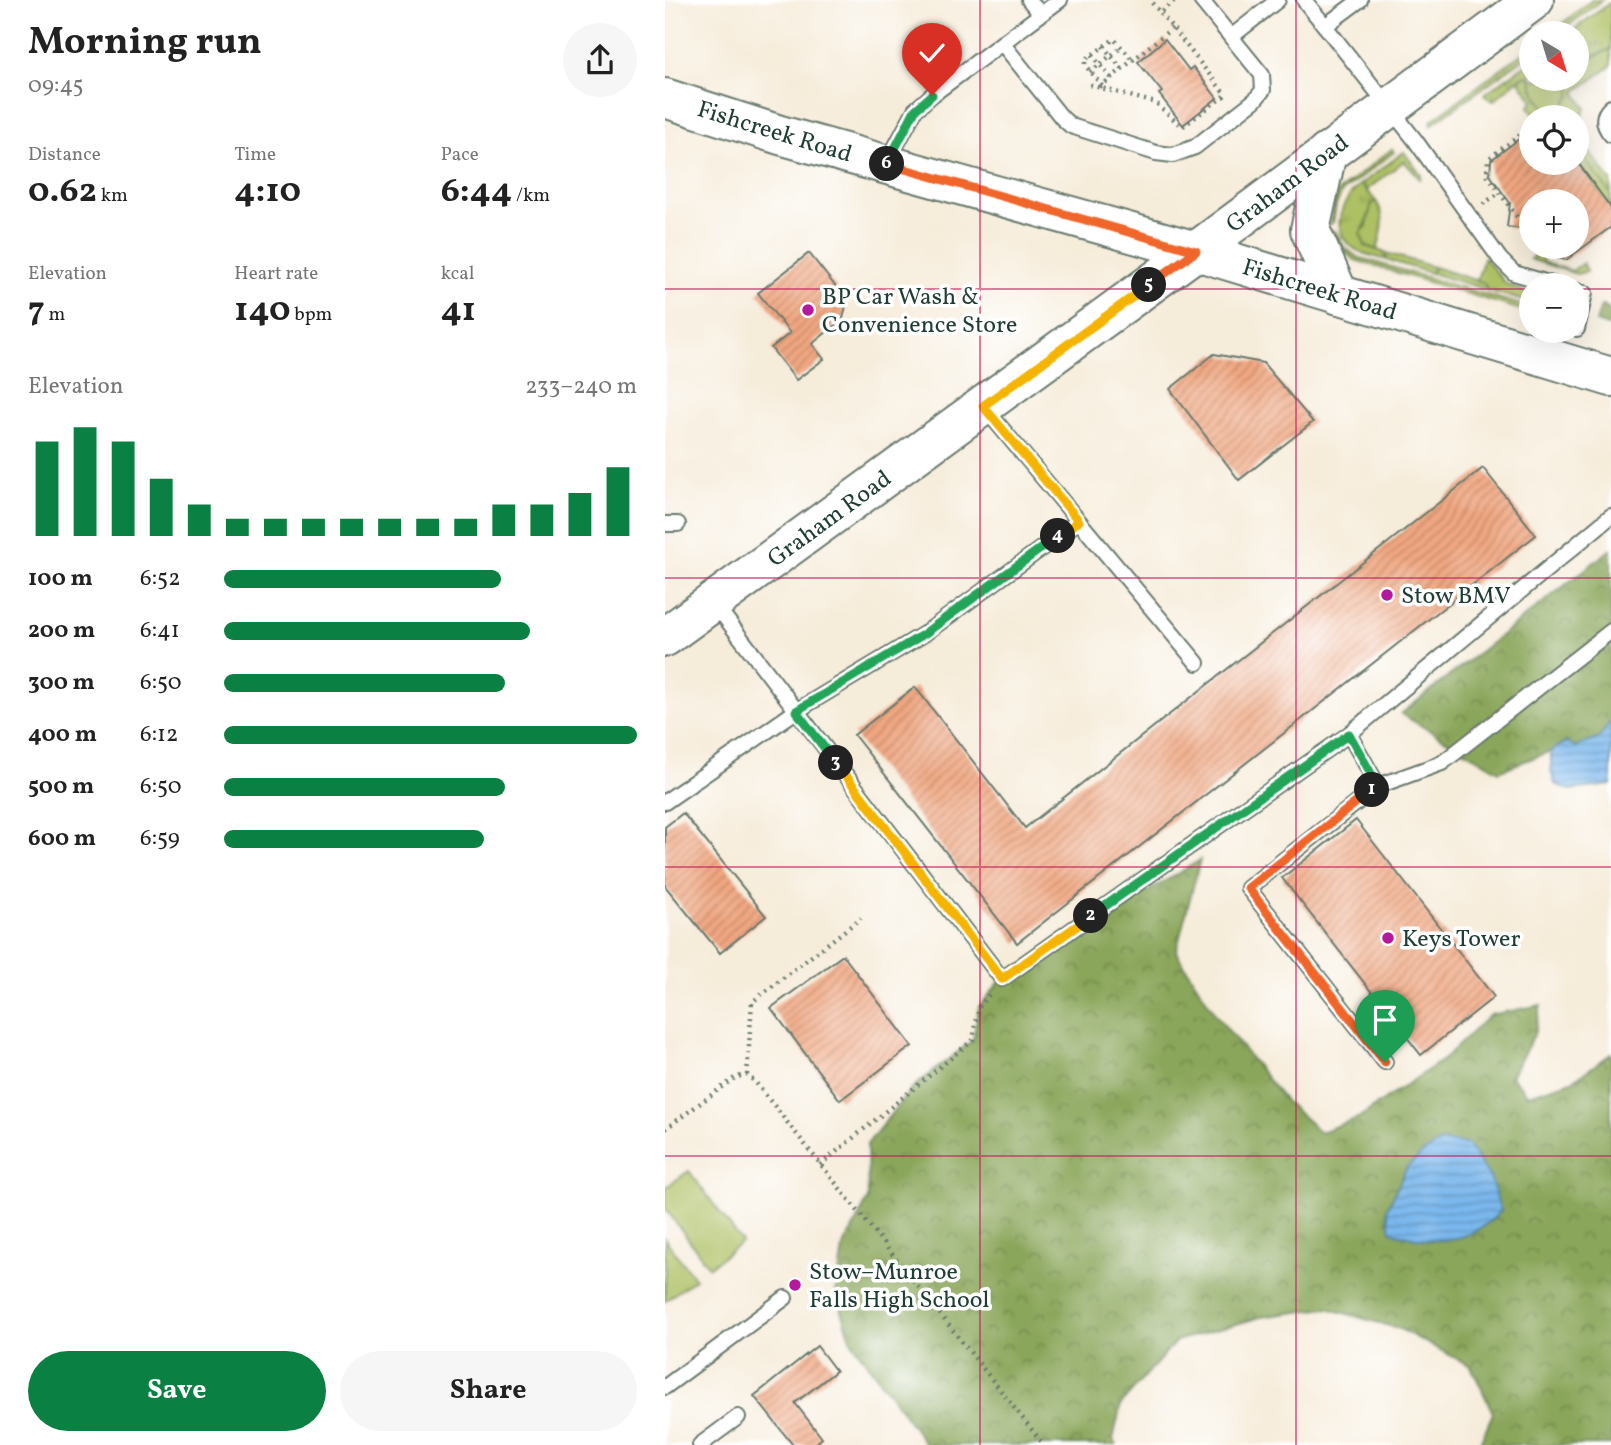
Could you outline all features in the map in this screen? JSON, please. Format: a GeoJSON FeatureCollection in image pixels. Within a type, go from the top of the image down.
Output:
{"type":"FeatureCollection","features":[{"type":"Feature","properties":{"kind":"main road","name":"Graham Road"},"geometry":{"type":"LineString","coordinates":[[665,637],[1196,251],[1534,0]]}},
{"type":"Feature","properties":{"kind":"main road","name":"Fishcreek Road"},"geometry":{"type":"LineString","coordinates":[[665,98],[781,135],[1196,251],[1339,295],[1573,344],[1611,377]]}},
{"type":"Feature","properties":{"kind":"main road"},"geometry":{"type":"LineString","coordinates":[[1327,153],[1310,230],[1339,295]]}},
{"type":"Feature","properties":{"kind":"lane"},"geometry":{"type":"LineString","coordinates":[[1029,0],[1041,14]]}},
{"type":"Feature","properties":{"kind":"lane"},"geometry":{"type":"LineString","coordinates":[[887,164],[915,110],[1060,0]]}},
{"type":"Feature","properties":{"kind":"lane"},"geometry":{"type":"LineString","coordinates":[[1002,43],[1071,126],[1156,153],[1173,155],[1195,147],[1255,100],[1263,90],[1262,75],[1201,0]]}},
{"type":"Feature","properties":{"kind":"lane"},"geometry":{"type":"LineString","coordinates":[[1231,37],[1278,0]]}},
{"type":"Feature","properties":{"kind":"lane"},"geometry":{"type":"LineString","coordinates":[[1304,0],[1389,106],[1500,259],[1519,274]]}},
{"type":"Feature","properties":{"kind":"lane"},"geometry":{"type":"LineString","coordinates":[[1325,26],[1360,0]]}},
{"type":"Feature","properties":{"kind":"lane"},"geometry":{"type":"LineString","coordinates":[[1611,107],[1605,113],[1604,120],[1611,135]]}},
{"type":"Feature","properties":{"kind":"lane"},"geometry":{"type":"LineString","coordinates":[[983,406],[1197,663]]}},
{"type":"Feature","properties":{"kind":"lane"},"geometry":{"type":"LineString","coordinates":[[713,602],[1002,979],[1349,734],[1611,516]]}},
{"type":"Feature","properties":{"kind":"lane"},"geometry":{"type":"LineString","coordinates":[[665,802],[796,711],[924,634],[1079,521]]}},
{"type":"Feature","properties":{"kind":"lane"},"geometry":{"type":"LineString","coordinates":[[1385,1062],[1248,888],[1378,786],[1442,763],[1611,631]]}},
{"type":"Feature","properties":{"kind":"lane"},"geometry":{"type":"LineString","coordinates":[[1349,734],[1378,786]]}},
{"type":"Feature","properties":{"kind":"lane"},"geometry":{"type":"LineString","coordinates":[[665,1387],[785,1298]]}},
{"type":"Feature","properties":{"kind":"lane"},"geometry":{"type":"LineString","coordinates":[[700,1445],[738,1417]]}},
{"type":"Feature","properties":{"kind":"path"},"geometry":{"type":"LineString","coordinates":[[1160,12],[1175,0]]}},
{"type":"Feature","properties":{"kind":"path"},"geometry":{"type":"LineString","coordinates":[[1090,85],[1156,103],[1179,127],[1223,96],[1224,93],[1152,3]]}},
{"type":"Feature","properties":{"kind":"path"},"geometry":{"type":"LineString","coordinates":[[1101,87],[1173,28]]}},
{"type":"Feature","properties":{"kind":"path"},"geometry":{"type":"LineString","coordinates":[[1101,87],[1084,62],[1091,55],[1114,39],[1133,60]]}},
{"type":"Feature","properties":{"kind":"path"},"geometry":{"type":"LineString","coordinates":[[1103,46],[1122,69]]}},
{"type":"Feature","properties":{"kind":"path"},"geometry":{"type":"LineString","coordinates":[[1090,72],[1122,47]]}},
{"type":"Feature","properties":{"kind":"path"},"geometry":{"type":"LineString","coordinates":[[1091,55],[1111,78]]}},
{"type":"Feature","properties":{"kind":"path"},"geometry":{"type":"LineString","coordinates":[[1519,136],[1488,159],[1487,175],[1519,219]]}},
{"type":"Feature","properties":{"kind":"path"},"geometry":{"type":"LineString","coordinates":[[747,1075],[752,1002],[861,918]]}},
{"type":"Feature","properties":{"kind":"path"},"geometry":{"type":"LineString","coordinates":[[820,1165],[973,1040],[979,1007],[1002,979]]}},
{"type":"Feature","properties":{"kind":"path"},"geometry":{"type":"LineString","coordinates":[[665,1129],[736,1077],[747,1075],[757,1083],[1044,1445]]}},
{"type":"Feature","properties":{"kind":"green space"},"geometry":{"type":"Polygon","coordinates":[[[1592,0],[1602,0],[1574,21],[1565,21],[1592,0]]]}},
{"type":"Feature","properties":{"kind":"green space"},"geometry":{"type":"Polygon","coordinates":[[[1611,2],[1611,49],[1589,60],[1589,21],[1585,21],[1611,2]]]}},
{"type":"Feature","properties":{"kind":"green space"},"geometry":{"type":"Polygon","coordinates":[[[1611,49],[1611,66],[1589,82],[1589,61],[1611,49]]]}},
{"type":"Feature","properties":{"kind":"green space"},"geometry":{"type":"Polygon","coordinates":[[[1519,56],[1519,62],[1431,125],[1432,120],[1519,56]]]}},
{"type":"Feature","properties":{"kind":"green space"},"geometry":{"type":"Polygon","coordinates":[[[1519,69],[1519,79],[1493,101],[1484,94],[1519,69]]]}},
{"type":"Feature","properties":{"kind":"green space"},"geometry":{"type":"Polygon","coordinates":[[[1526,91],[1534,91],[1543,105],[1530,105],[1533,100],[1526,91]]]}},
{"type":"Feature","properties":{"kind":"green space"},"geometry":{"type":"Polygon","coordinates":[[[1534,91],[1571,91],[1565,105],[1544,105],[1534,91]]]}},
{"type":"Feature","properties":{"kind":"green space"},"geometry":{"type":"Polygon","coordinates":[[[1571,91],[1576,91],[1584,105],[1565,105],[1571,91]]]}},
{"type":"Feature","properties":{"kind":"green space"},"geometry":{"type":"Polygon","coordinates":[[[1392,149],[1394,152],[1342,192],[1333,222],[1330,224],[1339,191],[1392,149]]]}},
{"type":"Feature","properties":{"kind":"green space"},"geometry":{"type":"Polygon","coordinates":[[[1589,151],[1611,181],[1611,194],[1589,165],[1589,151]]]}},
{"type":"Feature","properties":{"kind":"green space"},"geometry":{"type":"Polygon","coordinates":[[[1404,152],[1421,175],[1420,179],[1404,161],[1367,190],[1361,184],[1404,152]]]}},
{"type":"Feature","properties":{"kind":"green space"},"geometry":{"type":"Polygon","coordinates":[[[1589,165],[1611,194],[1611,208],[1587,175],[1589,165]]]}},
{"type":"Feature","properties":{"kind":"green space"},"geometry":{"type":"Polygon","coordinates":[[[1361,184],[1376,201],[1362,230],[1365,246],[1386,253],[1387,260],[1359,251],[1346,242],[1341,233],[1340,216],[1343,207],[1361,184]]]}},
{"type":"Feature","properties":{"kind":"green space"},"geometry":{"type":"Polygon","coordinates":[[[1376,201],[1382,219],[1377,250],[1365,245],[1360,233],[1367,226],[1371,205],[1376,201]]]}},
{"type":"Feature","properties":{"kind":"green space"},"geometry":{"type":"Polygon","coordinates":[[[1331,231],[1335,231],[1344,247],[1357,257],[1519,304],[1519,309],[1355,260],[1343,251],[1331,231]]]}},
{"type":"Feature","properties":{"kind":"green space"},"geometry":{"type":"Polygon","coordinates":[[[1386,253],[1434,267],[1431,273],[1387,260],[1386,253]]]}},
{"type":"Feature","properties":{"kind":"green space"},"geometry":{"type":"Polygon","coordinates":[[[1484,257],[1505,283],[1519,289],[1519,300],[1487,290],[1484,283],[1477,280],[1484,257]]]}},
{"type":"Feature","properties":{"kind":"green space"},"geometry":{"type":"Polygon","coordinates":[[[1530,259],[1543,259],[1542,262],[1572,271],[1583,263],[1587,272],[1573,273],[1530,259]]]}},
{"type":"Feature","properties":{"kind":"green space"},"geometry":{"type":"Polygon","coordinates":[[[1434,267],[1484,283],[1487,290],[1431,273],[1434,267]]]}},
{"type":"Feature","properties":{"kind":"green space"},"geometry":{"type":"Polygon","coordinates":[[[1601,306],[1605,306],[1611,313],[1611,327],[1596,322],[1601,306]]]}},
{"type":"Feature","properties":{"kind":"green space"},"geometry":{"type":"Polygon","coordinates":[[[1611,549],[1611,721],[1598,739],[1576,747],[1566,742],[1551,751],[1499,771],[1401,714],[1611,549]]]}},
{"type":"Feature","properties":{"kind":"green space"},"geometry":{"type":"Polygon","coordinates":[[[1200,860],[1176,952],[1216,1015],[1285,1101],[1320,1132],[1358,1118],[1444,1059],[1490,1015],[1541,1005],[1534,1035],[1511,1076],[1528,1095],[1572,1081],[1611,1054],[1611,1445],[1479,1445],[1493,1413],[1471,1366],[1400,1329],[1327,1308],[1261,1317],[1176,1341],[1121,1404],[1113,1440],[1116,1445],[926,1445],[852,1342],[836,1292],[843,1248],[868,1199],[867,1144],[912,1088],[973,1040],[979,1007],[1002,979],[1200,860]]]}},
{"type":"Feature","properties":{"kind":"green space"},"geometry":{"type":"Polygon","coordinates":[[[689,1171],[742,1242],[709,1267],[665,1208],[665,1188],[689,1171]]]}},
{"type":"Feature","properties":{"kind":"green space"},"geometry":{"type":"Polygon","coordinates":[[[665,1239],[695,1279],[665,1301],[665,1239]]]}},
{"type":"Feature","properties":{"kind":"water"},"geometry":{"type":"Polygon","coordinates":[[[1611,721],[1611,785],[1570,790],[1555,784],[1551,770],[1551,751],[1567,742],[1576,747],[1598,739],[1611,721]]]}},
{"type":"Feature","properties":{"kind":"water"},"geometry":{"type":"Polygon","coordinates":[[[1441,1142],[1467,1144],[1490,1177],[1501,1211],[1476,1231],[1450,1239],[1421,1239],[1391,1231],[1387,1209],[1407,1167],[1441,1142]]]}},
{"type":"Feature","properties":{"kind":"building"},"geometry":{"type":"Polygon","coordinates":[[[1165,39],[1189,70],[1193,67],[1217,98],[1183,125],[1138,62],[1165,39]]]}},
{"type":"Feature","properties":{"kind":"building"},"geometry":{"type":"Polygon","coordinates":[[[1519,139],[1519,175],[1587,175],[1611,208],[1611,227],[1589,243],[1589,189],[1519,189],[1519,228],[1507,227],[1510,203],[1490,175],[1491,160],[1519,139]]]}},
{"type":"Feature","properties":{"kind":"building","name":"BP Car Wash & Convenience Store"},"geometry":{"type":"Polygon","coordinates":[[[809,253],[847,301],[843,319],[812,344],[824,359],[796,380],[771,348],[790,333],[758,293],[809,253]]]}},
{"type":"Feature","properties":{"kind":"building"},"geometry":{"type":"Polygon","coordinates":[[[1214,354],[1263,363],[1313,422],[1239,480],[1170,389],[1214,354]]]}},
{"type":"Feature","properties":{"kind":"building"},"geometry":{"type":"Polygon","coordinates":[[[1483,468],[1536,535],[1017,943],[854,735],[915,687],[1025,828],[1483,468]]]}},
{"type":"Feature","properties":{"kind":"building"},"geometry":{"type":"Polygon","coordinates":[[[683,813],[766,916],[720,953],[665,886],[665,827],[683,813]]]}},
{"type":"Feature","properties":{"kind":"building","name":"Keys Tower"},"geometry":{"type":"Polygon","coordinates":[[[1356,820],[1494,997],[1421,1055],[1282,878],[1356,820]]]}},
{"type":"Feature","properties":{"kind":"building"},"geometry":{"type":"Polygon","coordinates":[[[843,955],[912,1046],[840,1100],[771,1008],[843,955]]]}},
{"type":"Feature","properties":{"kind":"building"},"geometry":{"type":"Polygon","coordinates":[[[817,1346],[836,1371],[795,1403],[822,1438],[814,1445],[793,1445],[754,1396],[817,1346]]]}},
{"type":"Feature","properties":{"kind":"place","name":"BP Car Wash & Convenience Store"},"geometry":{"type":"Point","coordinates":[808,310]}},
{"type":"Feature","properties":{"kind":"place","name":"Stow BMV"},"geometry":{"type":"Point","coordinates":[1387,595]}},
{"type":"Feature","properties":{"kind":"place","name":"Keys Tower"},"geometry":{"type":"Point","coordinates":[1388,938]}},
{"type":"Feature","properties":{"kind":"place","name":"Stow–Munroe Falls High School"},"geometry":{"type":"Point","coordinates":[795,1285]}},
{"type":"Feature","properties":{"kind":"route"},"geometry":{"type":"LineString","coordinates":[[932,95],[915,110],[887,164],[1196,251],[983,406],[1079,521],[924,634],[796,711],[1002,979],[1349,734],[1378,786],[1248,888],[1385,1062]]}}]}
